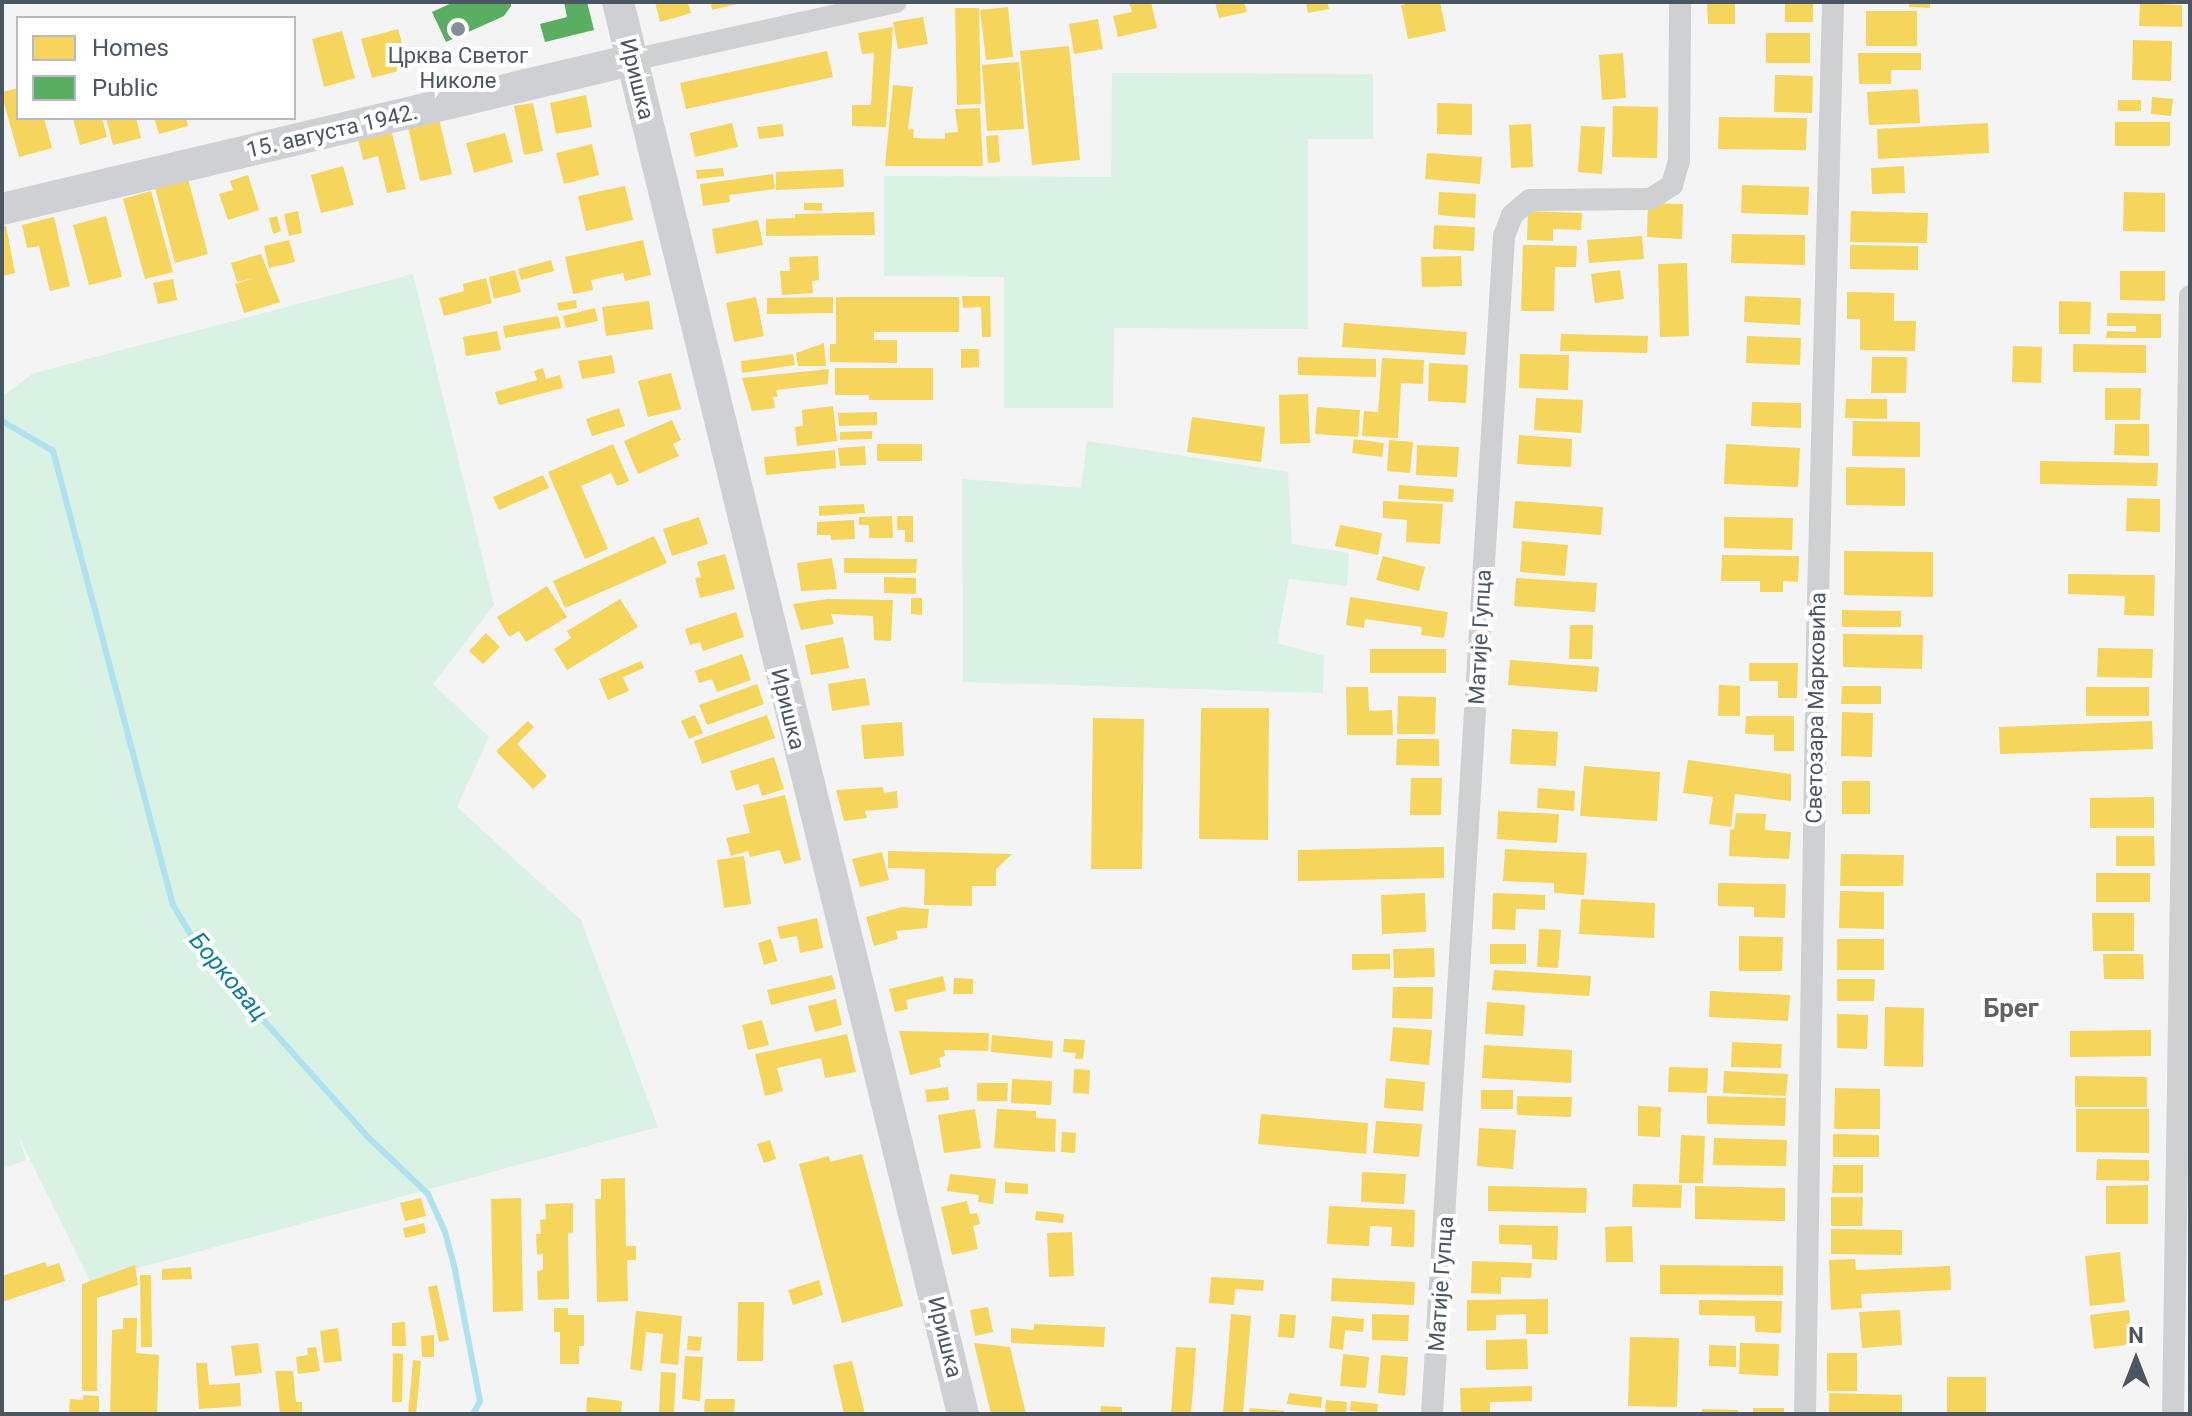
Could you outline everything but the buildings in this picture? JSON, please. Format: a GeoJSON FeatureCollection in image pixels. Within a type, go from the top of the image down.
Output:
{"type":"FeatureCollection","features":[{"type":"Feature","properties":{"kind":"street","name":"Иришка"},"geometry":{"type":"LineString","coordinates":[[618,2],[963,1414]]}},
{"type":"Feature","properties":{"kind":"street","name":"15. августа 1942."},"geometry":{"type":"LineString","coordinates":[[2,209],[632,60],[896,2]]}},
{"type":"Feature","properties":{"kind":"street","name":"Матије Гупца"},"geometry":{"type":"LineString","coordinates":[[1432,1414],[1504,236],[1512,215],[1530,200],[1650,199],[1672,185],[1679,160],[1680,2]]}},
{"type":"Feature","properties":{"kind":"street","name":"Светозара Марковића"},"geometry":{"type":"LineString","coordinates":[[1805,1414],[1817,639],[1833,2]]}},
{"type":"Feature","properties":{"kind":"street"},"geometry":{"type":"LineString","coordinates":[[2173,1414],[2190,296]]}},
{"type":"Feature","properties":{"kind":"green space"},"geometry":{"type":"Polygon","coordinates":[[[1112,73],[1373,74],[1373,139],[1308,139],[1308,329],[1114,328],[1113,408],[1004,408],[1004,277],[884,276],[884,176],[1111,177],[1112,73]]]}},
{"type":"Feature","properties":{"kind":"green space"},"geometry":{"type":"Polygon","coordinates":[[[413,274],[494,605],[433,684],[489,737],[457,807],[581,920],[658,1127],[90,1281],[19,1137],[26,1160],[2,1169],[2,396],[34,373],[413,274]]]}},
{"type":"Feature","properties":{"kind":"green space"},"geometry":{"type":"Polygon","coordinates":[[[1087,441],[1288,472],[1292,544],[1349,553],[1347,586],[1289,579],[1277,643],[1324,656],[1323,693],[963,682],[962,479],[1081,488],[1087,441]]]}},
{"type":"Feature","properties":{"kind":"waterway","name":"Борковац"},"geometry":{"type":"LineString","coordinates":[[2,421],[53,451],[173,905],[198,947],[369,1138],[428,1194],[445,1232],[455,1270],[480,1401],[473,1414]]}},
{"type":"Feature","properties":{"kind":"place","name":"Црква Светог Николе"},"geometry":{"type":"Point","coordinates":[458,29]}},
{"type":"Feature","properties":{"kind":"district","name":"Брег"},"geometry":{"type":"Point","coordinates":[2011,1009]}}]}
